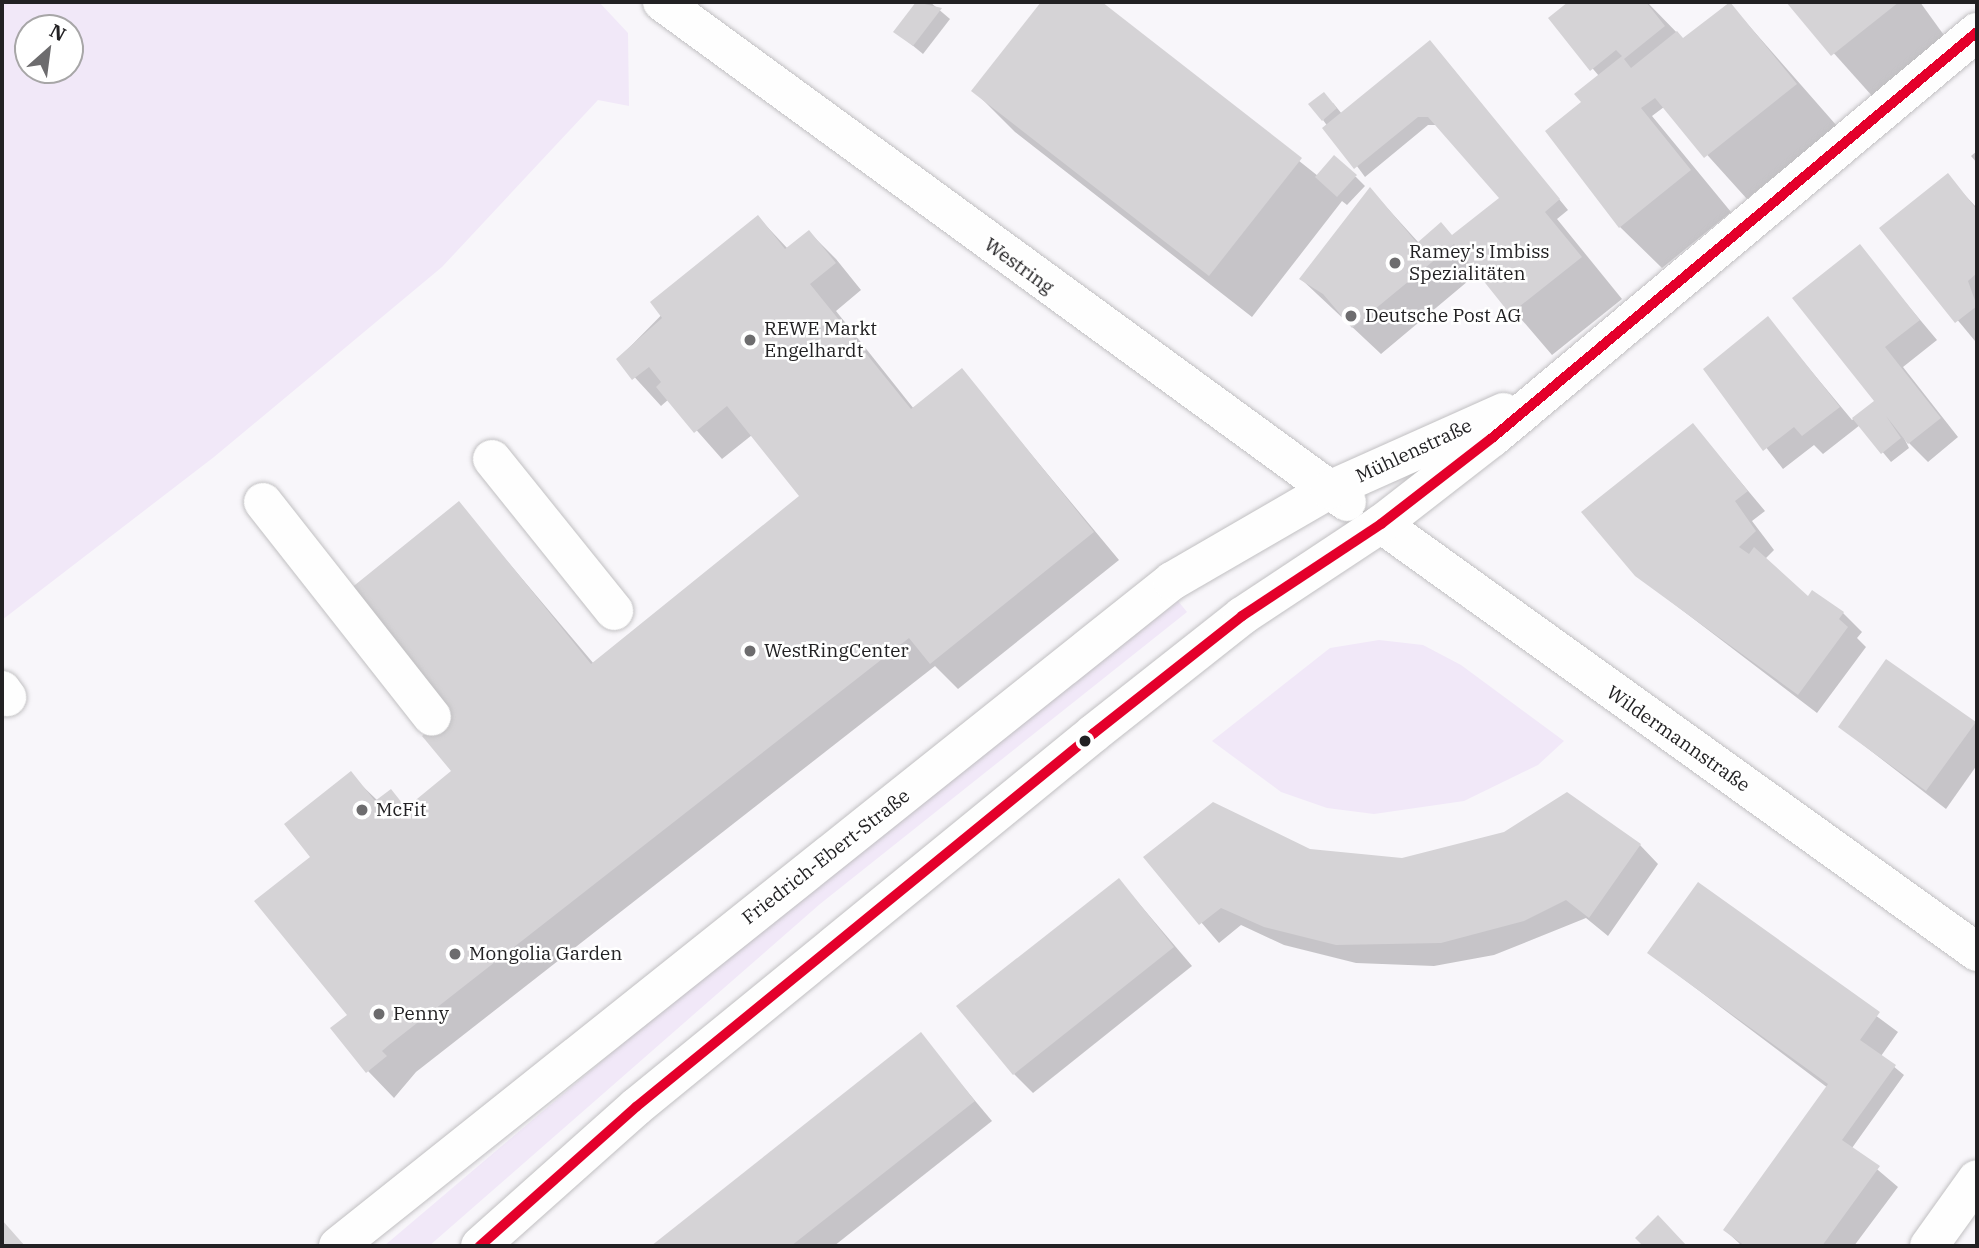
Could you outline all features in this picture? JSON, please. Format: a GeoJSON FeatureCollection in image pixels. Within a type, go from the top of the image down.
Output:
{"type":"FeatureCollection","features":[{"type":"Feature","properties":{"kind":"main road","name":"Westring"},"geometry":{"type":"LineString","coordinates":[[662,2],[1329,490],[1381,524]]}},
{"type":"Feature","properties":{"kind":"main road","name":"Mühlenstraße"},"geometry":{"type":"LineString","coordinates":[[1381,524],[1538,399],[1977,32]]}},
{"type":"Feature","properties":{"kind":"main road","name":"Mühlenstraße"},"geometry":{"type":"LineString","coordinates":[[1329,490],[1538,399]]}},
{"type":"Feature","properties":{"kind":"main road"},"geometry":{"type":"LineString","coordinates":[[492,459],[614,611]]}},
{"type":"Feature","properties":{"kind":"main road","name":"Friedrich-Ebert-Straße"},"geometry":{"type":"LineString","coordinates":[[338,1246],[1172,581],[1329,490]]}},
{"type":"Feature","properties":{"kind":"main road"},"geometry":{"type":"LineString","coordinates":[[263,502],[432,717]]}},
{"type":"Feature","properties":{"kind":"main road","name":"Wildermannstraße"},"geometry":{"type":"LineString","coordinates":[[1381,524],[1977,952]]}},
{"type":"Feature","properties":{"kind":"main road"},"geometry":{"type":"LineString","coordinates":[[480,1246],[636,1107],[1094,733],[1242,616],[1381,524]]}},
{"type":"Feature","properties":{"kind":"main road"},"geometry":{"type":"LineString","coordinates":[[1929,1246],[1977,1179]]}},
{"type":"Feature","properties":{"kind":"shaded area"},"geometry":{"type":"Polygon","coordinates":[[[2,2],[599,2],[628,33],[629,106],[598,100],[442,267],[214,457],[2,620],[2,2]]]}},
{"type":"Feature","properties":{"kind":"shaded area"},"geometry":{"type":"Polygon","coordinates":[[[1178,601],[1187,612],[820,904],[429,1246],[384,1246],[701,977],[1178,601]]]}},
{"type":"Feature","properties":{"kind":"shaded area"},"geometry":{"type":"Polygon","coordinates":[[[1379,640],[1423,645],[1461,665],[1564,741],[1538,765],[1464,801],[1374,814],[1327,808],[1281,792],[1212,741],[1330,648],[1379,640]]]}},
{"type":"Feature","properties":{"kind":"building"},"geometry":{"type":"Polygon","coordinates":[[[916,2],[942,8],[913,46],[893,32],[916,2]]]}},
{"type":"Feature","properties":{"kind":"building"},"geometry":{"type":"Polygon","coordinates":[[[1041,2],[1102,2],[1302,158],[1209,276],[971,91],[1041,2]]]}},
{"type":"Feature","properties":{"kind":"building"},"geometry":{"type":"Polygon","coordinates":[[[1568,2],[1646,2],[1665,26],[1624,59],[1631,68],[1677,31],[1683,38],[1730,2],[1797,84],[1704,158],[1655,98],[1641,108],[1691,170],[1619,228],[1545,131],[1581,102],[1574,94],[1622,56],[1616,50],[1590,71],[1548,18],[1568,2]]]}},
{"type":"Feature","properties":{"kind":"building"},"geometry":{"type":"Polygon","coordinates":[[[1786,2],[1899,2],[1831,56],[1786,2]]]}},
{"type":"Feature","properties":{"kind":"building"},"geometry":{"type":"Polygon","coordinates":[[[1430,40],[1560,199],[1545,212],[1582,257],[1510,314],[1454,244],[1352,328],[1323,294],[1299,279],[1370,187],[1417,243],[1441,222],[1452,235],[1499,198],[1428,117],[1418,117],[1354,169],[1322,128],[1430,40]]]}},
{"type":"Feature","properties":{"kind":"building"},"geometry":{"type":"Polygon","coordinates":[[[1324,92],[1337,108],[1322,121],[1308,104],[1324,92]]]}},
{"type":"Feature","properties":{"kind":"building"},"geometry":{"type":"Polygon","coordinates":[[[1334,155],[1357,175],[1337,197],[1315,177],[1334,155]]]}},
{"type":"Feature","properties":{"kind":"building"},"geometry":{"type":"Polygon","coordinates":[[[1948,173],[1977,210],[1977,273],[1968,281],[1977,306],[1955,323],[1879,228],[1948,173]]]}},
{"type":"Feature","properties":{"kind":"building","name":"WestRingCenter"},"geometry":{"type":"Polygon","coordinates":[[[758,215],[785,249],[809,230],[836,263],[810,284],[911,409],[962,368],[1094,532],[930,664],[909,638],[389,1045],[382,1051],[387,1056],[366,1073],[330,1028],[347,1015],[254,901],[310,857],[284,824],[351,771],[375,801],[391,789],[406,808],[451,771],[422,736],[450,713],[350,589],[459,501],[591,664],[799,496],[727,406],[694,433],[656,387],[661,382],[649,367],[632,380],[616,359],[662,318],[650,302],[758,215]]]}},
{"type":"Feature","properties":{"kind":"building"},"geometry":{"type":"Polygon","coordinates":[[[1860,244],[1920,320],[1885,347],[1941,418],[1908,444],[1886,416],[1901,438],[1881,454],[1852,418],[1874,401],[1792,298],[1860,244]]]}},
{"type":"Feature","properties":{"kind":"building"},"geometry":{"type":"Polygon","coordinates":[[[1768,316],[1840,407],[1802,436],[1794,427],[1763,451],[1703,369],[1768,316]]]}},
{"type":"Feature","properties":{"kind":"building"},"geometry":{"type":"Polygon","coordinates":[[[1693,423],[1748,491],[1735,501],[1756,531],[1739,547],[1749,554],[1754,547],[1808,596],[1812,590],[1844,612],[1839,619],[1848,627],[1798,695],[1635,576],[1581,512],[1693,423]]]}},
{"type":"Feature","properties":{"kind":"building"},"geometry":{"type":"Polygon","coordinates":[[[1886,659],[1976,722],[1926,791],[1838,727],[1886,659]]]}},
{"type":"Feature","properties":{"kind":"building"},"geometry":{"type":"Polygon","coordinates":[[[1567,792],[1641,844],[1589,918],[1566,900],[1524,921],[1441,943],[1336,945],[1264,927],[1221,908],[1199,925],[1143,857],[1213,802],[1310,849],[1402,858],[1504,832],[1567,792]]]}},
{"type":"Feature","properties":{"kind":"building"},"geometry":{"type":"Polygon","coordinates":[[[1119,878],[1174,947],[1013,1075],[956,1006],[1119,878]]]}},
{"type":"Feature","properties":{"kind":"building"},"geometry":{"type":"Polygon","coordinates":[[[1698,882],[1880,1012],[1860,1040],[1896,1065],[1842,1140],[1880,1166],[1822,1246],[1745,1246],[1723,1230],[1828,1084],[1647,953],[1698,882]]]}},
{"type":"Feature","properties":{"kind":"building"},"geometry":{"type":"Polygon","coordinates":[[[921,1032],[975,1101],[791,1246],[651,1246],[921,1032]]]}},
{"type":"Feature","properties":{"kind":"building"},"geometry":{"type":"Polygon","coordinates":[[[1658,1215],[1687,1246],[1643,1246],[1635,1238],[1658,1215]]]}},
{"type":"Feature","properties":{"kind":"building"},"geometry":{"type":"Polygon","coordinates":[[[2,1220],[25,1246],[2,1246],[2,1220]]]}},
{"type":"Feature","properties":{"kind":"transit line"},"geometry":{"type":"LineString","coordinates":[[480,1246],[636,1107],[1094,733],[1242,616],[1381,524],[1492,438],[1977,32]]}},
{"type":"Feature","properties":{"kind":"place","name":"Ramey's Imbiss Spezialitäten"},"geometry":{"type":"Point","coordinates":[1395,263]}},
{"type":"Feature","properties":{"kind":"place","name":"Deutsche Post AG"},"geometry":{"type":"Point","coordinates":[1351,316]}},
{"type":"Feature","properties":{"kind":"place","name":"REWE Markt Engelhardt"},"geometry":{"type":"Point","coordinates":[750,340]}},
{"type":"Feature","properties":{"kind":"place","name":"WestRingCenter"},"geometry":{"type":"Point","coordinates":[750,651]}},
{"type":"Feature","properties":{"kind":"place","name":"McFit"},"geometry":{"type":"Point","coordinates":[362,810]}},
{"type":"Feature","properties":{"kind":"place","name":"Mongolia Garden"},"geometry":{"type":"Point","coordinates":[455,954]}},
{"type":"Feature","properties":{"kind":"place","name":"Penny"},"geometry":{"type":"Point","coordinates":[379,1014]}}]}
